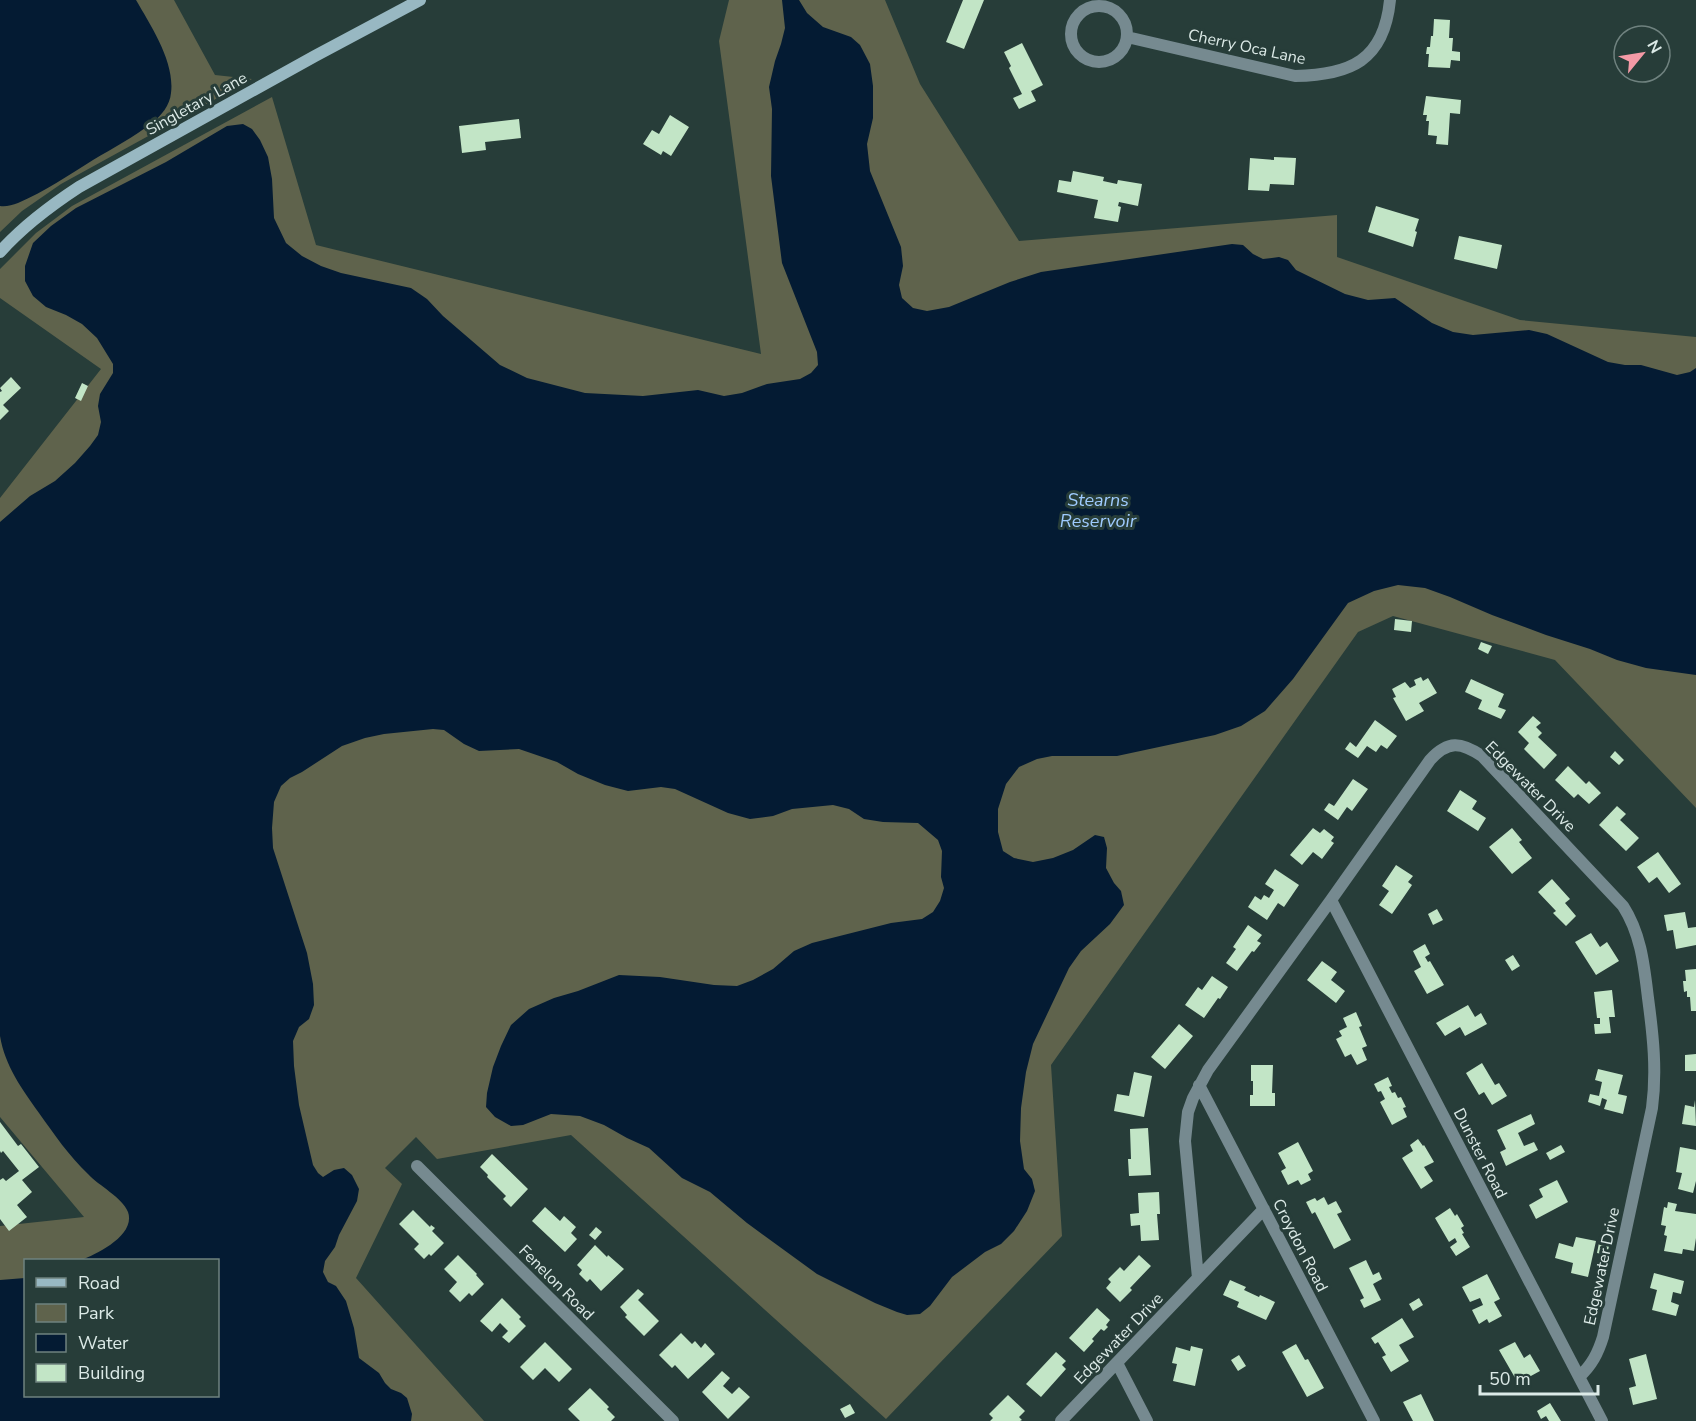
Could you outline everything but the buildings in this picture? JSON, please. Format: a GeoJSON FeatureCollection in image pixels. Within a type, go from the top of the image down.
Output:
{"type":"FeatureCollection","features":[{"type":"Feature","properties":{"kind":"street","name":"Singletary Lane"},"geometry":{"type":"LineString","coordinates":[[0,252],[15,235],[46,209],[79,187],[420,0]]}},
{"type":"Feature","properties":{"kind":"street","name":"Cherry Oca Lane"},"geometry":{"type":"LineString","coordinates":[[1127,37],[1295,76],[1320,76],[1343,70],[1362,61],[1376,46],[1384,26],[1390,0]]}},
{"type":"Feature","properties":{"kind":"street"},"geometry":{"type":"LineString","coordinates":[[1102,6],[1112,9],[1121,16],[1126,26],[1127,37],[1123,48],[1111,59],[1092,61],[1077,50],[1071,33],[1077,17],[1086,9],[1102,6]]}},
{"type":"Feature","properties":{"kind":"street","name":"Edgewater Drive"},"geometry":{"type":"LineString","coordinates":[[1198,1278],[1185,1140],[1188,1112],[1199,1085],[1430,760],[1447,747],[1456,744],[1465,746],[1482,756],[1623,906],[1631,917],[1642,952],[1654,1047],[1655,1087],[1652,1108],[1603,1337],[1594,1360],[1579,1377]]}},
{"type":"Feature","properties":{"kind":"street","name":"Dunster Road"},"geometry":{"type":"LineString","coordinates":[[1331,900],[1602,1421]]}},
{"type":"Feature","properties":{"kind":"street","name":"Croydon Road"},"geometry":{"type":"LineString","coordinates":[[1199,1085],[1374,1421]]}},
{"type":"Feature","properties":{"kind":"street","name":"Fenelon Road"},"geometry":{"type":"LineString","coordinates":[[417,1166],[673,1421]]}},
{"type":"Feature","properties":{"kind":"street","name":"Edgewater Drive"},"geometry":{"type":"LineString","coordinates":[[1061,1421],[1264,1209]]}},
{"type":"Feature","properties":{"kind":"street"},"geometry":{"type":"LineString","coordinates":[[1117,1363],[1147,1421]]}},
{"type":"Feature","properties":{"kind":"green space"},"geometry":{"type":"Polygon","coordinates":[[[0,0],[174,0],[215,75],[252,79],[61,184],[22,211],[0,232],[0,0]]]}},
{"type":"Feature","properties":{"kind":"green space","name":"Stearns Reservoir"},"geometry":{"type":"Polygon","coordinates":[[[729,0],[885,0],[920,84],[1019,241],[1337,215],[1337,257],[1520,320],[1696,337],[1696,808],[1555,660],[1393,616],[1358,632],[1051,1065],[1062,1236],[886,1419],[571,1135],[437,1159],[416,1137],[385,1168],[402,1184],[356,1278],[484,1421],[0,1421],[0,1226],[84,1217],[0,1117],[0,498],[101,369],[0,298],[0,269],[36,233],[72,206],[272,97],[316,245],[761,354],[719,41],[729,0]]]}},
{"type":"Feature","properties":{"kind":"water"},"geometry":{"type":"Polygon","coordinates":[[[0,0],[136,0],[161,45],[171,81],[169,102],[162,114],[152,123],[47,189],[18,203],[4,206],[0,206],[0,0]]]}},
{"type":"Feature","properties":{"kind":"water","name":"Stearns Reservoir"},"geometry":{"type":"Polygon","coordinates":[[[782,0],[799,0],[807,13],[823,27],[851,37],[860,45],[870,64],[873,118],[867,144],[870,171],[901,247],[903,266],[899,285],[902,298],[913,308],[927,311],[949,307],[1041,272],[1232,244],[1243,245],[1263,259],[1279,257],[1288,260],[1296,270],[1345,294],[1368,300],[1395,298],[1432,323],[1453,332],[1473,335],[1529,330],[1547,334],[1608,362],[1641,365],[1677,375],[1696,368],[1696,675],[1646,668],[1617,660],[1425,588],[1398,585],[1374,591],[1348,603],[1293,679],[1265,711],[1241,726],[1215,735],[1117,756],[1052,756],[1037,759],[1019,767],[1006,784],[998,809],[998,832],[1003,851],[1014,858],[1033,862],[1053,858],[1073,850],[1095,835],[1104,837],[1107,848],[1106,868],[1121,891],[1124,905],[1110,924],[1081,951],[1069,968],[1033,1044],[1021,1108],[1020,1141],[1024,1169],[1032,1179],[1035,1191],[1027,1211],[1014,1231],[1001,1244],[985,1252],[952,1277],[930,1306],[920,1314],[907,1315],[875,1303],[817,1274],[747,1223],[710,1192],[682,1178],[649,1148],[604,1125],[580,1116],[551,1114],[523,1125],[511,1126],[495,1117],[486,1107],[493,1067],[501,1046],[511,1025],[529,1009],[619,975],[660,977],[737,986],[773,969],[794,951],[812,943],[891,923],[922,919],[933,912],[944,888],[941,877],[942,851],[938,840],[918,823],[864,819],[849,809],[833,805],[792,809],[773,816],[750,819],[728,813],[675,789],[661,787],[628,791],[605,785],[557,762],[519,749],[479,751],[444,730],[384,734],[342,746],[290,778],[281,786],[274,802],[273,848],[307,953],[313,984],[314,1005],[309,1019],[299,1027],[293,1041],[294,1066],[299,1105],[313,1165],[323,1177],[334,1170],[344,1168],[352,1175],[359,1189],[357,1201],[335,1247],[325,1261],[323,1272],[328,1282],[336,1286],[346,1301],[359,1358],[379,1373],[391,1389],[407,1398],[412,1414],[411,1421],[0,1421],[0,1280],[24,1278],[24,1397],[219,1397],[219,1259],[83,1259],[105,1248],[121,1236],[129,1220],[128,1212],[121,1201],[81,1167],[50,1129],[15,1077],[2,1047],[0,1036],[0,522],[30,496],[55,481],[90,446],[98,435],[101,422],[98,406],[100,394],[113,373],[113,364],[97,338],[82,324],[46,307],[33,296],[25,281],[25,266],[33,243],[51,226],[76,208],[166,162],[227,126],[243,124],[252,129],[268,157],[272,179],[274,218],[286,243],[302,256],[321,266],[341,273],[411,288],[427,299],[443,316],[500,365],[527,378],[585,393],[643,396],[698,390],[724,396],[742,393],[767,384],[800,379],[811,373],[818,365],[817,352],[782,263],[771,176],[772,109],[769,87],[785,28],[782,0]]]}}]}
